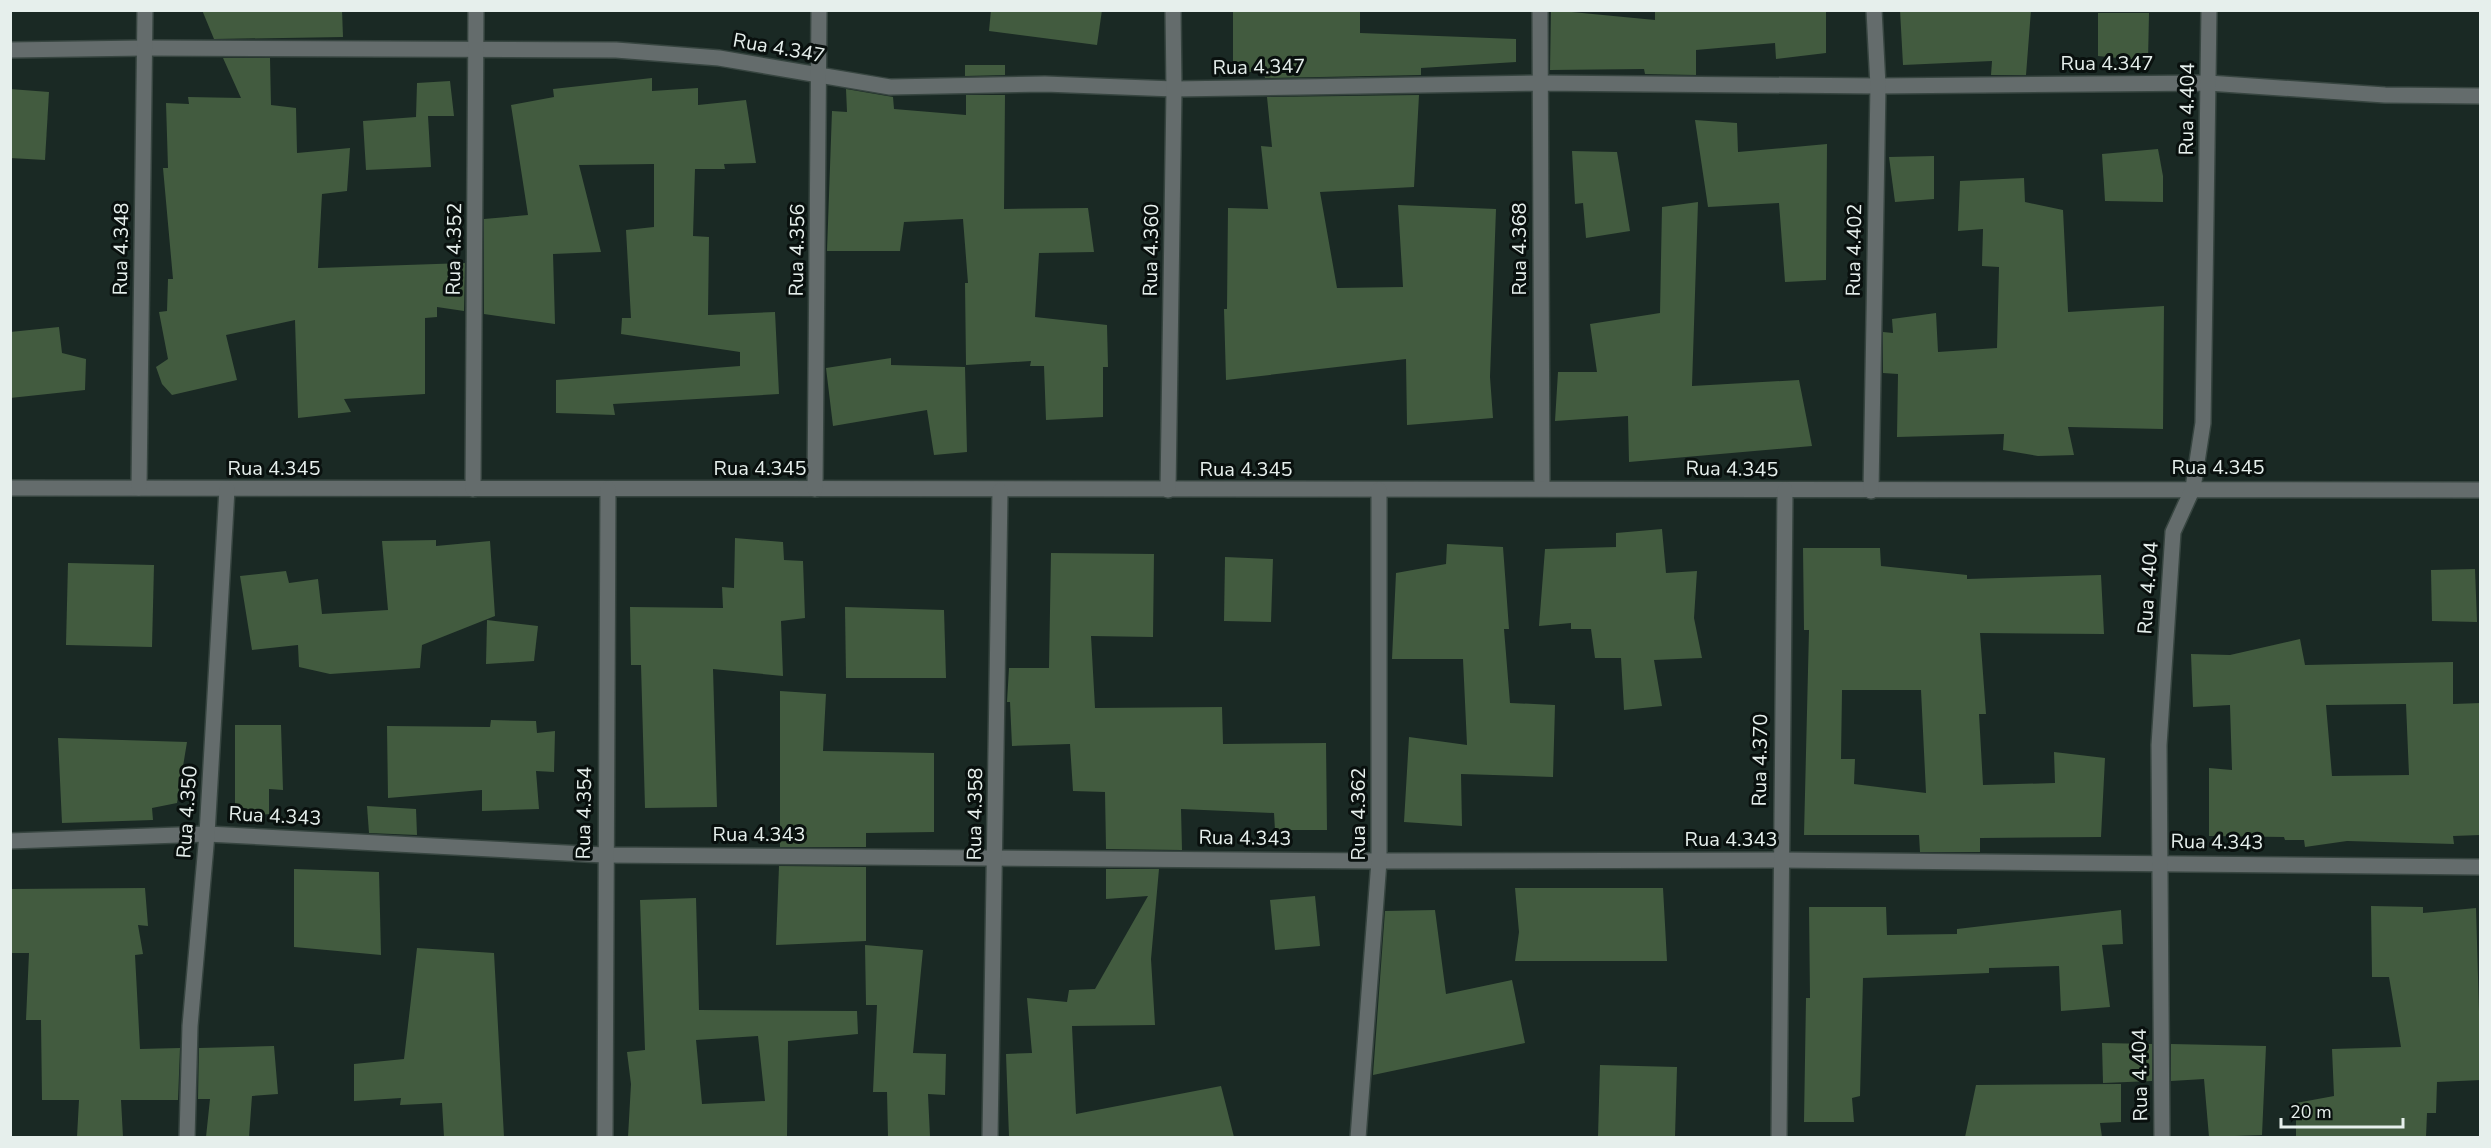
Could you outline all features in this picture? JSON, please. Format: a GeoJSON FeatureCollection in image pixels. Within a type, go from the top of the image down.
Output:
{"type":"FeatureCollection","features":[{"type":"Feature","properties":{"kind":"street","name":"Rua 4.348"},"geometry":{"type":"LineString","coordinates":[[140,488],[145,10]]}},
{"type":"Feature","properties":{"kind":"street","name":"Rua 4.352"},"geometry":{"type":"LineString","coordinates":[[473,489],[476,10]]}},
{"type":"Feature","properties":{"kind":"street","name":"Rua 4.356"},"geometry":{"type":"LineString","coordinates":[[815,489],[819,10]]}},
{"type":"Feature","properties":{"kind":"street","name":"Rua 4.360"},"geometry":{"type":"LineString","coordinates":[[1168,490],[1174,89],[1173,10]]}},
{"type":"Feature","properties":{"kind":"street","name":"Rua 4.368"},"geometry":{"type":"LineString","coordinates":[[1540,10],[1542,488]]}},
{"type":"Feature","properties":{"kind":"street","name":"Rua 4.402"},"geometry":{"type":"LineString","coordinates":[[1870,491],[1878,86],[1874,10]]}},
{"type":"Feature","properties":{"kind":"street","name":"Rua 4.404"},"geometry":{"type":"LineString","coordinates":[[2162,1137],[2158,862],[2159,745],[2173,532],[2193,488],[2204,423],[2209,10]]}},
{"type":"Feature","properties":{"kind":"street","name":"Rua 4.347"},"geometry":{"type":"LineString","coordinates":[[10,50],[144,48],[616,50],[719,58],[820,77],[890,87],[1045,84],[1174,89],[1539,83],[1878,86],[2208,83],[2385,95],[2481,96]]}},
{"type":"Feature","properties":{"kind":"street","name":"Rua 4.345"},"geometry":{"type":"LineString","coordinates":[[10,488],[1000,491],[1542,488],[1870,491],[2193,488],[2481,490]]}},
{"type":"Feature","properties":{"kind":"street","name":"Rua 4.350"},"geometry":{"type":"LineString","coordinates":[[187,1137],[190,1026],[207,834],[227,489]]}},
{"type":"Feature","properties":{"kind":"street","name":"Rua 4.354"},"geometry":{"type":"LineString","coordinates":[[605,1137],[604,855],[608,489]]}},
{"type":"Feature","properties":{"kind":"street","name":"Rua 4.362"},"geometry":{"type":"LineString","coordinates":[[1358,1137],[1379,861],[1379,490]]}},
{"type":"Feature","properties":{"kind":"street","name":"Rua 4.370"},"geometry":{"type":"LineString","coordinates":[[1779,1137],[1779,860],[1785,490]]}},
{"type":"Feature","properties":{"kind":"street","name":"Rua 4.358"},"geometry":{"type":"LineString","coordinates":[[990,1137],[1000,491]]}},
{"type":"Feature","properties":{"kind":"street","name":"Rua 4.343"},"geometry":{"type":"LineString","coordinates":[[10,841],[207,834],[604,855],[996,856],[1379,861],[2158,862],[2481,867]]}},
{"type":"Feature","properties":{"kind":"building"},"geometry":{"type":"Polygon","coordinates":[[[202,10],[342,10],[343,37],[214,39],[202,10]]]}},
{"type":"Feature","properties":{"kind":"building"},"geometry":{"type":"Polygon","coordinates":[[[991,10],[1102,10],[1097,45],[989,31],[991,10]]]}},
{"type":"Feature","properties":{"kind":"building"},"geometry":{"type":"Polygon","coordinates":[[[1233,10],[1360,12],[1360,33],[1516,39],[1516,62],[1421,68],[1421,75],[1265,78],[1264,71],[1233,73],[1233,10]]]}},
{"type":"Feature","properties":{"kind":"building"},"geometry":{"type":"Polygon","coordinates":[[[1551,10],[1655,20],[1655,10],[1826,10],[1826,53],[1776,59],[1775,43],[1696,50],[1696,75],[1645,74],[1644,69],[1550,70],[1551,10]]]}},
{"type":"Feature","properties":{"kind":"building"},"geometry":{"type":"Polygon","coordinates":[[[1900,10],[2031,10],[2026,75],[1991,75],[1992,61],[1903,65],[1900,10]]]}},
{"type":"Feature","properties":{"kind":"building"},"geometry":{"type":"Polygon","coordinates":[[[2098,13],[2149,13],[2148,61],[2098,56],[2098,13]]]}},
{"type":"Feature","properties":{"kind":"building"},"geometry":{"type":"Polygon","coordinates":[[[223,58],[270,58],[271,105],[296,108],[297,153],[350,148],[347,191],[322,194],[318,268],[465,263],[464,311],[437,307],[437,317],[425,318],[425,394],[344,399],[351,412],[298,418],[295,320],[226,335],[237,380],[172,395],[162,384],[156,367],[168,359],[159,312],[167,311],[168,279],[173,279],[163,168],[168,168],[166,103],[189,104],[188,97],[241,98],[223,58]]]}},
{"type":"Feature","properties":{"kind":"building"},"geometry":{"type":"Polygon","coordinates":[[[965,65],[1005,65],[1005,75],[965,76],[965,65]]]}},
{"type":"Feature","properties":{"kind":"building"},"geometry":{"type":"Polygon","coordinates":[[[652,78],[652,91],[698,88],[698,105],[746,100],[756,163],[724,164],[725,169],[695,169],[693,236],[709,237],[708,315],[775,312],[779,394],[613,404],[615,415],[556,413],[556,380],[740,366],[740,352],[621,334],[622,318],[631,318],[626,230],[654,227],[654,164],[579,165],[601,252],[553,254],[555,324],[484,314],[484,219],[528,215],[511,105],[554,97],[553,89],[652,78]]]}},
{"type":"Feature","properties":{"kind":"building"},"geometry":{"type":"Polygon","coordinates":[[[450,81],[454,116],[428,116],[431,167],[366,170],[363,121],[416,117],[417,83],[450,81]]]}},
{"type":"Feature","properties":{"kind":"building"},"geometry":{"type":"Polygon","coordinates":[[[10,89],[49,92],[45,160],[10,158],[10,89]]]}},
{"type":"Feature","properties":{"kind":"building"},"geometry":{"type":"Polygon","coordinates":[[[846,89],[893,97],[894,109],[966,115],[966,95],[1005,95],[1004,209],[1088,208],[1094,252],[1039,253],[1035,317],[1107,325],[1108,367],[1103,367],[1103,417],[1046,420],[1044,366],[1030,366],[1031,361],[966,365],[965,283],[968,283],[963,219],[904,222],[900,251],[827,251],[832,111],[847,112],[846,89]]]}},
{"type":"Feature","properties":{"kind":"building"},"geometry":{"type":"Polygon","coordinates":[[[1419,95],[1414,187],[1320,192],[1337,288],[1403,287],[1398,205],[1496,209],[1490,377],[1493,418],[1407,425],[1406,359],[1226,380],[1224,309],[1227,309],[1228,208],[1268,209],[1261,146],[1272,147],[1267,97],[1419,95]]]}},
{"type":"Feature","properties":{"kind":"building"},"geometry":{"type":"Polygon","coordinates":[[[1695,120],[1737,123],[1738,152],[1827,144],[1826,280],[1785,282],[1779,203],[1708,207],[1695,120]]]}},
{"type":"Feature","properties":{"kind":"building"},"geometry":{"type":"Polygon","coordinates":[[[2158,149],[2163,176],[2163,202],[2105,201],[2102,154],[2158,149]]]}},
{"type":"Feature","properties":{"kind":"building"},"geometry":{"type":"Polygon","coordinates":[[[1572,151],[1617,152],[1630,231],[1586,238],[1583,203],[1575,204],[1572,151]]]}},
{"type":"Feature","properties":{"kind":"building"},"geometry":{"type":"Polygon","coordinates":[[[1934,156],[1934,199],[1895,202],[1889,157],[1934,156]]]}},
{"type":"Feature","properties":{"kind":"building"},"geometry":{"type":"Polygon","coordinates":[[[2024,178],[2025,202],[2063,210],[2068,312],[2164,306],[2163,429],[2068,427],[2074,455],[2038,456],[2003,450],[2004,434],[1897,437],[1898,374],[1883,373],[1883,332],[1893,333],[1892,319],[1936,313],[1938,352],[1997,348],[1999,267],[1982,266],[1983,229],[1958,231],[1960,181],[2024,178]]]}},
{"type":"Feature","properties":{"kind":"building"},"geometry":{"type":"Polygon","coordinates":[[[1698,202],[1692,386],[1799,380],[1812,446],[1629,462],[1628,416],[1555,421],[1558,372],[1597,372],[1590,324],[1660,313],[1662,207],[1698,202]]]}},
{"type":"Feature","properties":{"kind":"building"},"geometry":{"type":"Polygon","coordinates":[[[59,327],[62,353],[86,359],[85,390],[10,398],[10,332],[59,327]]]}},
{"type":"Feature","properties":{"kind":"building"},"geometry":{"type":"Polygon","coordinates":[[[891,358],[891,365],[965,367],[967,452],[934,455],[927,410],[833,426],[826,368],[891,358]]]}},
{"type":"Feature","properties":{"kind":"building"},"geometry":{"type":"Polygon","coordinates":[[[1662,529],[1666,573],[1697,571],[1694,618],[1702,658],[1654,660],[1662,706],[1624,710],[1621,658],[1595,658],[1591,629],[1571,629],[1571,623],[1539,626],[1545,549],[1616,547],[1616,533],[1662,529]]]}},
{"type":"Feature","properties":{"kind":"building"},"geometry":{"type":"Polygon","coordinates":[[[735,538],[783,542],[784,560],[803,561],[805,618],[781,621],[783,676],[713,669],[717,807],[645,808],[641,665],[631,665],[630,607],[723,608],[722,587],[734,588],[735,538]]]}},
{"type":"Feature","properties":{"kind":"building"},"geometry":{"type":"Polygon","coordinates":[[[436,540],[436,546],[490,541],[495,616],[422,645],[420,668],[330,674],[299,667],[298,645],[252,650],[240,576],[286,571],[289,583],[318,579],[322,614],[388,610],[382,541],[436,540]]]}},
{"type":"Feature","properties":{"kind":"building"},"geometry":{"type":"Polygon","coordinates":[[[1447,544],[1503,547],[1509,629],[1504,629],[1510,703],[1555,705],[1553,777],[1461,774],[1462,826],[1404,822],[1409,737],[1467,745],[1463,659],[1392,659],[1396,573],[1446,564],[1447,544]]]}},
{"type":"Feature","properties":{"kind":"building"},"geometry":{"type":"Polygon","coordinates":[[[1803,548],[1880,548],[1881,566],[1967,575],[1967,579],[2101,575],[2104,634],[1980,633],[1986,714],[1979,714],[1983,785],[2055,783],[2054,752],[2105,758],[2101,837],[1980,838],[1980,852],[1920,852],[1919,835],[1804,835],[1809,630],[1804,630],[1803,548]],[[1842,690],[1841,759],[1855,759],[1854,784],[1926,793],[1921,690],[1842,690]]]}},
{"type":"Feature","properties":{"kind":"building"},"geometry":{"type":"Polygon","coordinates":[[[1051,553],[1154,554],[1153,637],[1091,636],[1095,708],[1222,707],[1223,744],[1326,743],[1327,830],[1275,830],[1274,813],[1181,809],[1182,850],[1106,849],[1105,792],[1073,791],[1070,744],[1012,746],[1010,702],[1007,702],[1009,668],[1049,668],[1051,553]]]}},
{"type":"Feature","properties":{"kind":"building"},"geometry":{"type":"Polygon","coordinates":[[[1225,557],[1273,559],[1271,622],[1224,621],[1225,557]]]}},
{"type":"Feature","properties":{"kind":"building"},"geometry":{"type":"Polygon","coordinates":[[[68,563],[154,565],[152,647],[66,645],[68,563]]]}},
{"type":"Feature","properties":{"kind":"building"},"geometry":{"type":"Polygon","coordinates":[[[2475,569],[2477,622],[2432,621],[2431,570],[2475,569]]]}},
{"type":"Feature","properties":{"kind":"building"},"geometry":{"type":"Polygon","coordinates":[[[845,607],[944,610],[946,678],[846,678],[845,607]]]}},
{"type":"Feature","properties":{"kind":"building"},"geometry":{"type":"Polygon","coordinates":[[[487,620],[538,626],[534,661],[486,664],[487,620]]]}},
{"type":"Feature","properties":{"kind":"building"},"geometry":{"type":"Polygon","coordinates":[[[2300,639],[2305,665],[2453,662],[2453,704],[2481,703],[2480,835],[2453,836],[2454,844],[2347,841],[2305,847],[2304,840],[2285,840],[2284,837],[2209,836],[2209,768],[2232,770],[2230,705],[2193,707],[2191,654],[2230,655],[2300,639]],[[2406,704],[2326,705],[2332,776],[2409,775],[2406,704]]]}},
{"type":"Feature","properties":{"kind":"building"},"geometry":{"type":"Polygon","coordinates":[[[780,691],[826,694],[823,751],[934,753],[934,832],[866,833],[866,847],[780,847],[780,691]]]}},
{"type":"Feature","properties":{"kind":"building"},"geometry":{"type":"Polygon","coordinates":[[[491,720],[536,721],[537,733],[555,731],[554,772],[536,771],[539,809],[482,811],[482,790],[388,798],[387,726],[490,727],[491,720]]]}},
{"type":"Feature","properties":{"kind":"building"},"geometry":{"type":"Polygon","coordinates":[[[235,725],[281,725],[283,790],[269,789],[269,814],[235,818],[235,725]]]}},
{"type":"Feature","properties":{"kind":"building"},"geometry":{"type":"Polygon","coordinates":[[[58,738],[187,742],[177,803],[152,808],[153,820],[62,823],[58,738]]]}},
{"type":"Feature","properties":{"kind":"building"},"geometry":{"type":"Polygon","coordinates":[[[367,806],[416,809],[417,835],[369,833],[367,806]]]}},
{"type":"Feature","properties":{"kind":"building"},"geometry":{"type":"Polygon","coordinates":[[[779,866],[866,867],[866,941],[776,945],[779,866]]]}},
{"type":"Feature","properties":{"kind":"building"},"geometry":{"type":"Polygon","coordinates":[[[294,869],[379,872],[381,955],[294,947],[294,869]]]}},
{"type":"Feature","properties":{"kind":"building"},"geometry":{"type":"Polygon","coordinates":[[[1106,869],[1159,869],[1151,959],[1155,1025],[1072,1026],[1076,1114],[1221,1086],[1234,1137],[1009,1137],[1006,1054],[1032,1053],[1027,998],[1067,1002],[1069,990],[1095,989],[1148,896],[1106,899],[1106,869]]]}},
{"type":"Feature","properties":{"kind":"building"},"geometry":{"type":"Polygon","coordinates":[[[145,888],[148,926],[138,925],[143,954],[135,955],[140,1049],[180,1048],[178,1100],[121,1100],[123,1137],[77,1137],[79,1100],[42,1100],[41,1020],[26,1020],[29,953],[10,953],[10,889],[145,888]]]}},
{"type":"Feature","properties":{"kind":"building"},"geometry":{"type":"Polygon","coordinates":[[[1515,888],[1663,888],[1667,961],[1515,961],[1519,932],[1515,888]]]}},
{"type":"Feature","properties":{"kind":"building"},"geometry":{"type":"Polygon","coordinates":[[[1315,896],[1320,946],[1275,950],[1270,900],[1315,896]]]}},
{"type":"Feature","properties":{"kind":"building"},"geometry":{"type":"Polygon","coordinates":[[[696,898],[699,1010],[857,1011],[858,1034],[788,1041],[787,1137],[628,1137],[631,1084],[627,1052],[645,1050],[640,900],[696,898]],[[758,1036],[696,1040],[702,1104],[765,1101],[758,1036]]]}},
{"type":"Feature","properties":{"kind":"building"},"geometry":{"type":"Polygon","coordinates":[[[2371,906],[2423,907],[2423,913],[2476,908],[2481,1080],[2437,1082],[2436,1113],[2427,1113],[2426,1137],[2296,1137],[2296,1103],[2334,1096],[2332,1049],[2401,1047],[2389,977],[2372,977],[2371,906]]]}},
{"type":"Feature","properties":{"kind":"building"},"geometry":{"type":"Polygon","coordinates":[[[1809,907],[1886,907],[1887,935],[1957,934],[1957,929],[2121,910],[2123,944],[2102,945],[2110,1007],[2061,1011],[2059,966],[1989,968],[1989,973],[1863,978],[1860,1096],[1852,1098],[1854,1122],[1804,1122],[1806,998],[1810,998],[1809,907]]]}},
{"type":"Feature","properties":{"kind":"building"},"geometry":{"type":"Polygon","coordinates":[[[1435,910],[1446,994],[1512,980],[1525,1043],[1373,1075],[1385,911],[1435,910]]]}},
{"type":"Feature","properties":{"kind":"building"},"geometry":{"type":"Polygon","coordinates":[[[865,945],[923,950],[913,1053],[946,1054],[945,1095],[928,1094],[930,1137],[888,1137],[887,1092],[873,1092],[877,1005],[866,1005],[865,945]]]}},
{"type":"Feature","properties":{"kind":"building"},"geometry":{"type":"Polygon","coordinates":[[[417,948],[494,953],[504,1137],[444,1137],[442,1103],[400,1105],[401,1098],[354,1101],[354,1064],[404,1059],[417,948]]]}},
{"type":"Feature","properties":{"kind":"building"},"geometry":{"type":"Polygon","coordinates":[[[2102,1043],[2152,1044],[2152,1081],[2103,1083],[2102,1043]]]}},
{"type":"Feature","properties":{"kind":"building"},"geometry":{"type":"Polygon","coordinates":[[[2171,1044],[2266,1046],[2262,1135],[2209,1137],[2204,1079],[2171,1081],[2171,1044]]]}},
{"type":"Feature","properties":{"kind":"building"},"geometry":{"type":"Polygon","coordinates":[[[274,1046],[278,1094],[252,1096],[249,1137],[206,1137],[210,1099],[198,1099],[199,1048],[274,1046]]]}},
{"type":"Feature","properties":{"kind":"building"},"geometry":{"type":"Polygon","coordinates":[[[1600,1065],[1677,1067],[1675,1137],[1598,1137],[1600,1065]]]}},
{"type":"Feature","properties":{"kind":"building"},"geometry":{"type":"Polygon","coordinates":[[[2121,1084],[2121,1122],[2100,1123],[2102,1137],[1965,1137],[1976,1085],[2121,1084]]]}}]}
